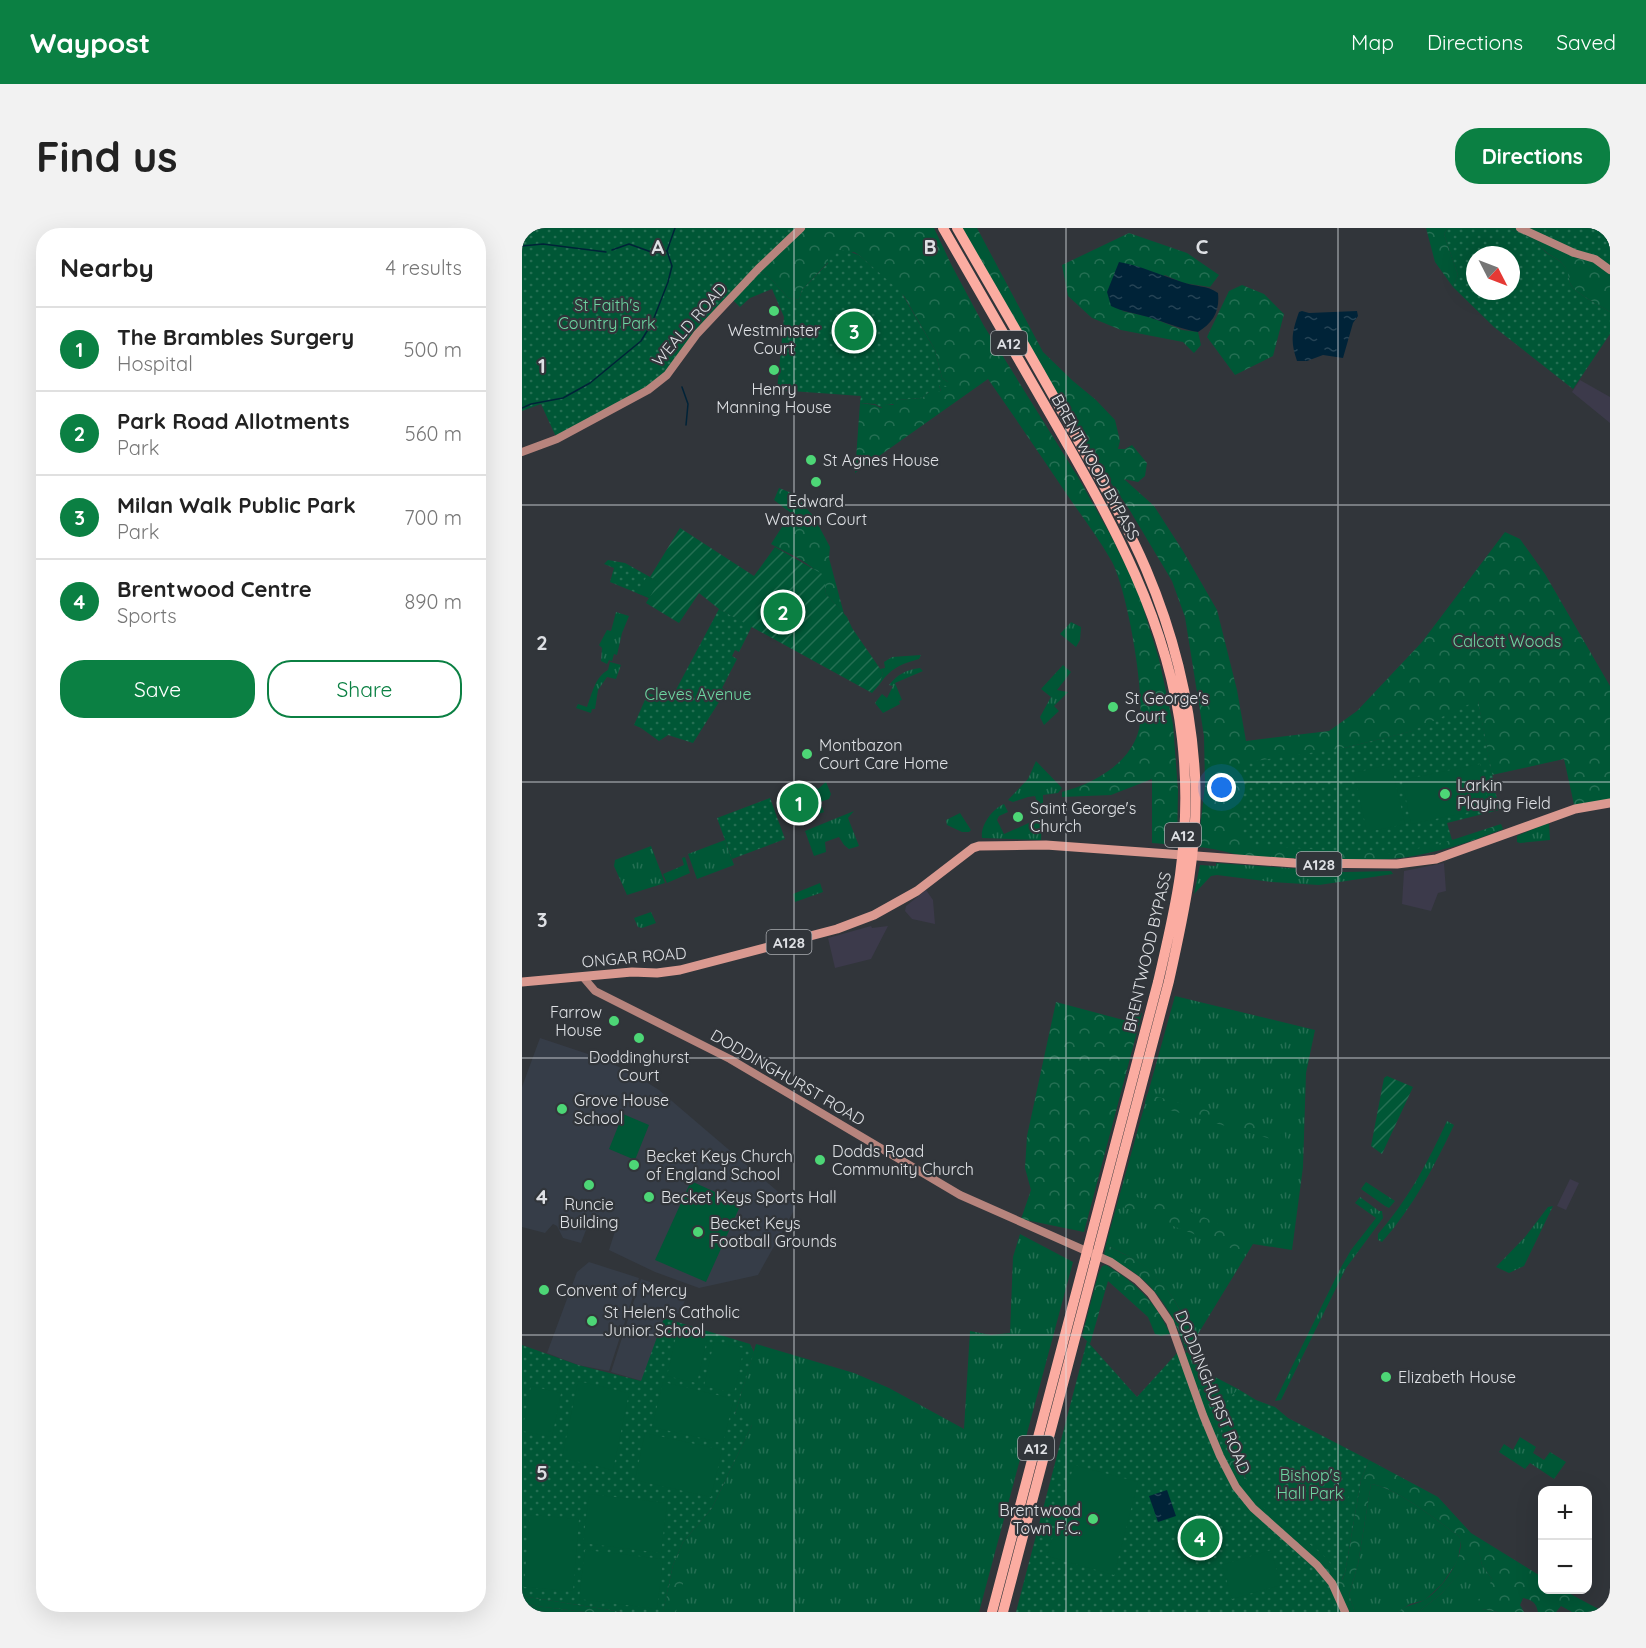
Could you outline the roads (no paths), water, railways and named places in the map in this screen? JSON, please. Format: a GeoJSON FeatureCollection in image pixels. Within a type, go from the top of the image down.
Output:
{"type":"FeatureCollection","features":[{"type":"Feature","properties":{"kind":"highway","name":"BRENTWOOD BYPASS"},"geometry":{"type":"LineString","coordinates":[[943,228],[1116,531],[1143,589],[1158,629],[1178,709],[1184,773],[1183,856],[1180,878],[1158,982],[1100,1225]]}},
{"type":"Feature","properties":{"kind":"highway","name":"BRENTWOOD BYPASS"},"geometry":{"type":"LineString","coordinates":[[957,228],[1098,476],[1146,568],[1167,622],[1187,700],[1196,795],[1191,870],[1184,915],[1169,981],[992,1612]]}},
{"type":"Feature","properties":{"kind":"highway","name":"BRENTWOOD BYPASS"},"geometry":{"type":"LineString","coordinates":[[1003,1612],[1084,1284]]}},
{"type":"Feature","properties":{"kind":"main road","name":"ONGAR ROAD"},"geometry":{"type":"LineString","coordinates":[[522,982],[680,970],[837,929],[874,915],[917,891],[973,848],[979,846],[1046,845],[1328,865],[1421,862],[1474,847],[1575,809],[1610,803]]}},
{"type":"Feature","properties":{"kind":"street","name":"WEALD ROAD"},"geometry":{"type":"LineString","coordinates":[[522,452],[556,439],[648,390],[667,375],[697,334],[801,228]]}},
{"type":"Feature","properties":{"kind":"street"},"geometry":{"type":"LineString","coordinates":[[1521,228],[1574,253],[1590,257],[1610,270]]}},
{"type":"Feature","properties":{"kind":"street","name":"DODDINGHURST ROAD"},"geometry":{"type":"LineString","coordinates":[[583,977],[595,991],[730,1059],[960,1195],[1111,1262],[1137,1280],[1151,1294],[1170,1322],[1212,1438],[1236,1487],[1253,1508],[1317,1565],[1332,1583],[1345,1612]]}},
{"type":"Feature","properties":{"kind":"water"},"geometry":{"type":"Polygon","coordinates":[[[1119,262],[1187,284],[1214,290],[1218,293],[1217,311],[1208,325],[1198,332],[1111,306],[1107,292],[1119,262]]]}},
{"type":"Feature","properties":{"kind":"water"},"geometry":{"type":"Polygon","coordinates":[[[1357,311],[1358,316],[1353,323],[1343,358],[1323,355],[1307,361],[1297,361],[1293,348],[1293,337],[1299,312],[1309,313],[1357,311]]]}},
{"type":"Feature","properties":{"kind":"water"},"geometry":{"type":"Polygon","coordinates":[[[1167,1490],[1176,1516],[1158,1522],[1149,1496],[1167,1490]]]}},
{"type":"Feature","properties":{"kind":"waterway"},"geometry":{"type":"LineString","coordinates":[[522,408],[563,398],[590,383],[641,341],[652,323],[668,282],[672,266],[667,251],[675,228]]}},
{"type":"Feature","properties":{"kind":"waterway"},"geometry":{"type":"LineString","coordinates":[[522,246],[543,244],[606,252]]}},
{"type":"Feature","properties":{"kind":"waterway"},"geometry":{"type":"LineString","coordinates":[[612,250],[629,244],[654,253],[666,251]]}},
{"type":"Feature","properties":{"kind":"waterway"},"geometry":{"type":"LineString","coordinates":[[682,387],[688,404],[686,425]]}},
{"type":"Feature","properties":{"kind":"place","name":"Westminster Court"},"geometry":{"type":"Point","coordinates":[774,311]}},
{"type":"Feature","properties":{"kind":"place","name":"Milan Walk Public Park"},"geometry":{"type":"Point","coordinates":[854,331]}},
{"type":"Feature","properties":{"kind":"place","name":"Henry Manning House"},"geometry":{"type":"Point","coordinates":[774,370]}},
{"type":"Feature","properties":{"kind":"place","name":"St Agnes House"},"geometry":{"type":"Point","coordinates":[811,460]}},
{"type":"Feature","properties":{"kind":"place","name":"Edward Watson Court"},"geometry":{"type":"Point","coordinates":[816,482]}},
{"type":"Feature","properties":{"kind":"place","name":"Park Road Allotments"},"geometry":{"type":"Point","coordinates":[783,612]}},
{"type":"Feature","properties":{"kind":"place","name":"St George's Court"},"geometry":{"type":"Point","coordinates":[1113,707]}},
{"type":"Feature","properties":{"kind":"place","name":"Montbazon Court Care Home"},"geometry":{"type":"Point","coordinates":[807,754]}},
{"type":"Feature","properties":{"kind":"place","name":"Larkin Playing Field"},"geometry":{"type":"Point","coordinates":[1445,794]}},
{"type":"Feature","properties":{"kind":"place","name":"The Brambles Surgery"},"geometry":{"type":"Point","coordinates":[799,803]}},
{"type":"Feature","properties":{"kind":"place","name":"Saint George's Church"},"geometry":{"type":"Point","coordinates":[1018,817]}},
{"type":"Feature","properties":{"kind":"place","name":"Farrow House"},"geometry":{"type":"Point","coordinates":[614,1021]}},
{"type":"Feature","properties":{"kind":"place","name":"Doddinghurst Court"},"geometry":{"type":"Point","coordinates":[639,1038]}},
{"type":"Feature","properties":{"kind":"place","name":"Grove House School"},"geometry":{"type":"Point","coordinates":[562,1109]}},
{"type":"Feature","properties":{"kind":"place","name":"Dodds Road Community Church"},"geometry":{"type":"Point","coordinates":[820,1160]}},
{"type":"Feature","properties":{"kind":"place","name":"Becket Keys Church of England School"},"geometry":{"type":"Point","coordinates":[634,1165]}},
{"type":"Feature","properties":{"kind":"place","name":"Runcie Building"},"geometry":{"type":"Point","coordinates":[589,1185]}},
{"type":"Feature","properties":{"kind":"place","name":"Becket Keys Sports Hall"},"geometry":{"type":"Point","coordinates":[649,1197]}},
{"type":"Feature","properties":{"kind":"place","name":"Becket Keys Football Grounds"},"geometry":{"type":"Point","coordinates":[698,1232]}},
{"type":"Feature","properties":{"kind":"place","name":"Convent of Mercy"},"geometry":{"type":"Point","coordinates":[544,1290]}},
{"type":"Feature","properties":{"kind":"place","name":"St Helen's Catholic Junior School"},"geometry":{"type":"Point","coordinates":[592,1321]}},
{"type":"Feature","properties":{"kind":"place","name":"Elizabeth House"},"geometry":{"type":"Point","coordinates":[1386,1377]}},
{"type":"Feature","properties":{"kind":"place","name":"Brentwood Town F.C."},"geometry":{"type":"Point","coordinates":[1093,1519]}},
{"type":"Feature","properties":{"kind":"place","name":"Brentwood Centre"},"geometry":{"type":"Point","coordinates":[1200,1538]}},
{"type":"Feature","properties":{"kind":"park label","name":"St Faith's Country Park"},"geometry":{"type":"Point","coordinates":[607,314]}},
{"type":"Feature","properties":{"kind":"park label","name":"Calcott Woods"},"geometry":{"type":"Point","coordinates":[1507,641]}},
{"type":"Feature","properties":{"kind":"park label","name":"Cleves Avenue"},"geometry":{"type":"Point","coordinates":[698,694]}},
{"type":"Feature","properties":{"kind":"park label","name":"Bishop's Hall Park"},"geometry":{"type":"Point","coordinates":[1310,1484]}}]}
